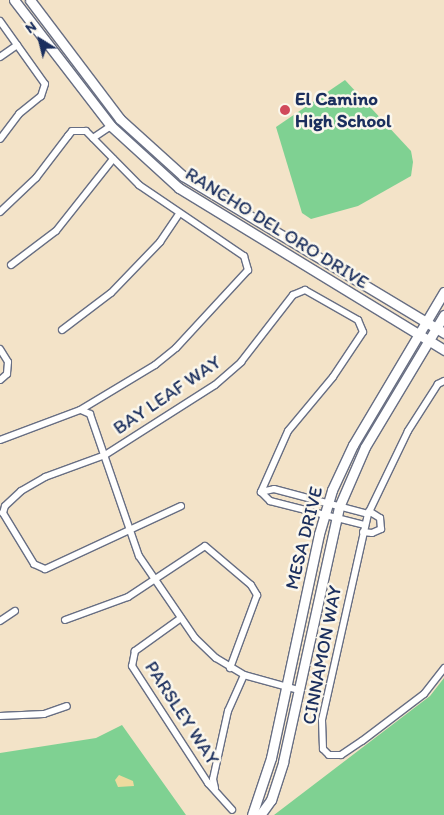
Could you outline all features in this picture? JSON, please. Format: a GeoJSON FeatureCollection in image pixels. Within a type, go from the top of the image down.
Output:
{"type":"FeatureCollection","features":[{"type":"Feature","properties":{"kind":"main road","name":"RANCHO DEL ORO DRIVE"},"geometry":{"type":"LineString","coordinates":[[14,0],[111,126],[144,160],[203,206],[444,350]]}},
{"type":"Feature","properties":{"kind":"main road","name":"RANCHO DEL ORO DRIVE"},"geometry":{"type":"LineString","coordinates":[[30,0],[120,120],[183,176],[440,331]]}},
{"type":"Feature","properties":{"kind":"main road","name":"MESA DRIVE"},"geometry":{"type":"LineString","coordinates":[[252,815],[264,786],[327,504],[353,445],[444,292]]}},
{"type":"Feature","properties":{"kind":"main road","name":"MESA DRIVE"},"geometry":{"type":"LineString","coordinates":[[260,815],[278,782],[339,507],[365,447],[428,340],[440,331],[444,315]]}},
{"type":"Feature","properties":{"kind":"street"},"geometry":{"type":"LineString","coordinates":[[0,21],[45,84],[45,90],[0,139]]}},
{"type":"Feature","properties":{"kind":"street"},"geometry":{"type":"LineString","coordinates":[[0,57],[17,45]]}},
{"type":"Feature","properties":{"kind":"street"},"geometry":{"type":"LineString","coordinates":[[93,138],[111,126]]}},
{"type":"Feature","properties":{"kind":"street"},"geometry":{"type":"LineString","coordinates":[[0,212],[36,178],[68,136],[80,130],[86,131],[139,185],[179,214],[244,256],[248,270],[176,348],[155,365],[80,410],[0,440]]}},
{"type":"Feature","properties":{"kind":"street"},"geometry":{"type":"LineString","coordinates":[[11,265],[56,231],[113,159]]}},
{"type":"Feature","properties":{"kind":"street"},"geometry":{"type":"LineString","coordinates":[[62,330],[111,294],[160,242],[179,214]]}},
{"type":"Feature","properties":{"kind":"street","name":"BAY LEAF WAY"},"geometry":{"type":"LineString","coordinates":[[128,532],[46,569],[34,564],[5,520],[5,506],[22,491],[45,477],[105,455],[215,385],[241,362],[298,291],[310,291],[358,320],[362,332],[333,378],[288,431],[274,458],[261,492]]}},
{"type":"Feature","properties":{"kind":"street"},"geometry":{"type":"LineString","coordinates":[[0,349],[8,362],[7,374],[0,380]]}},
{"type":"Feature","properties":{"kind":"street","name":"CINNAMON WAY"},"geometry":{"type":"LineString","coordinates":[[444,381],[438,384],[408,431],[365,525],[322,720],[323,750],[329,755],[341,755],[362,741],[424,694],[444,668]]}},
{"type":"Feature","properties":{"kind":"street"},"geometry":{"type":"LineString","coordinates":[[80,410],[90,414],[105,455],[128,532],[153,579],[195,638],[230,668],[244,675],[298,690]]}},
{"type":"Feature","properties":{"kind":"street"},"geometry":{"type":"LineString","coordinates":[[261,492],[274,489],[327,504],[369,513],[380,518],[381,529],[372,533],[363,532]]}},
{"type":"Feature","properties":{"kind":"street"},"geometry":{"type":"LineString","coordinates":[[261,492],[270,501],[365,525]]}},
{"type":"Feature","properties":{"kind":"street"},"geometry":{"type":"LineString","coordinates":[[128,532],[182,506]]}},
{"type":"Feature","properties":{"kind":"street"},"geometry":{"type":"LineString","coordinates":[[66,620],[114,604],[205,546],[256,592],[245,634],[230,668]]}},
{"type":"Feature","properties":{"kind":"street"},"geometry":{"type":"LineString","coordinates":[[0,621],[15,611]]}},
{"type":"Feature","properties":{"kind":"street","name":"PARSLEY WAY"},"geometry":{"type":"LineString","coordinates":[[181,618],[135,651],[132,666],[216,790],[232,810]]}},
{"type":"Feature","properties":{"kind":"street"},"geometry":{"type":"LineString","coordinates":[[216,790],[213,779],[228,711],[244,675]]}},
{"type":"Feature","properties":{"kind":"street"},"geometry":{"type":"LineString","coordinates":[[0,716],[44,714],[67,706]]}},
{"type":"Feature","properties":{"kind":"green space"},"geometry":{"type":"Polygon","coordinates":[[[345,80],[411,151],[413,162],[411,176],[358,206],[311,219],[302,213],[276,127],[345,80]]]}},
{"type":"Feature","properties":{"kind":"green space"},"geometry":{"type":"Polygon","coordinates":[[[444,678],[444,815],[274,815],[430,696],[444,678]]]}},
{"type":"Feature","properties":{"kind":"green space"},"geometry":{"type":"Polygon","coordinates":[[[122,725],[186,815],[0,815],[0,753],[96,738],[122,725]]]}},
{"type":"Feature","properties":{"kind":"sand"},"geometry":{"type":"Polygon","coordinates":[[[119,775],[133,781],[134,786],[118,787],[115,780],[119,775]]]}},
{"type":"Feature","properties":{"kind":"place","name":"El Camino High School"},"geometry":{"type":"Point","coordinates":[285,110]}}]}
